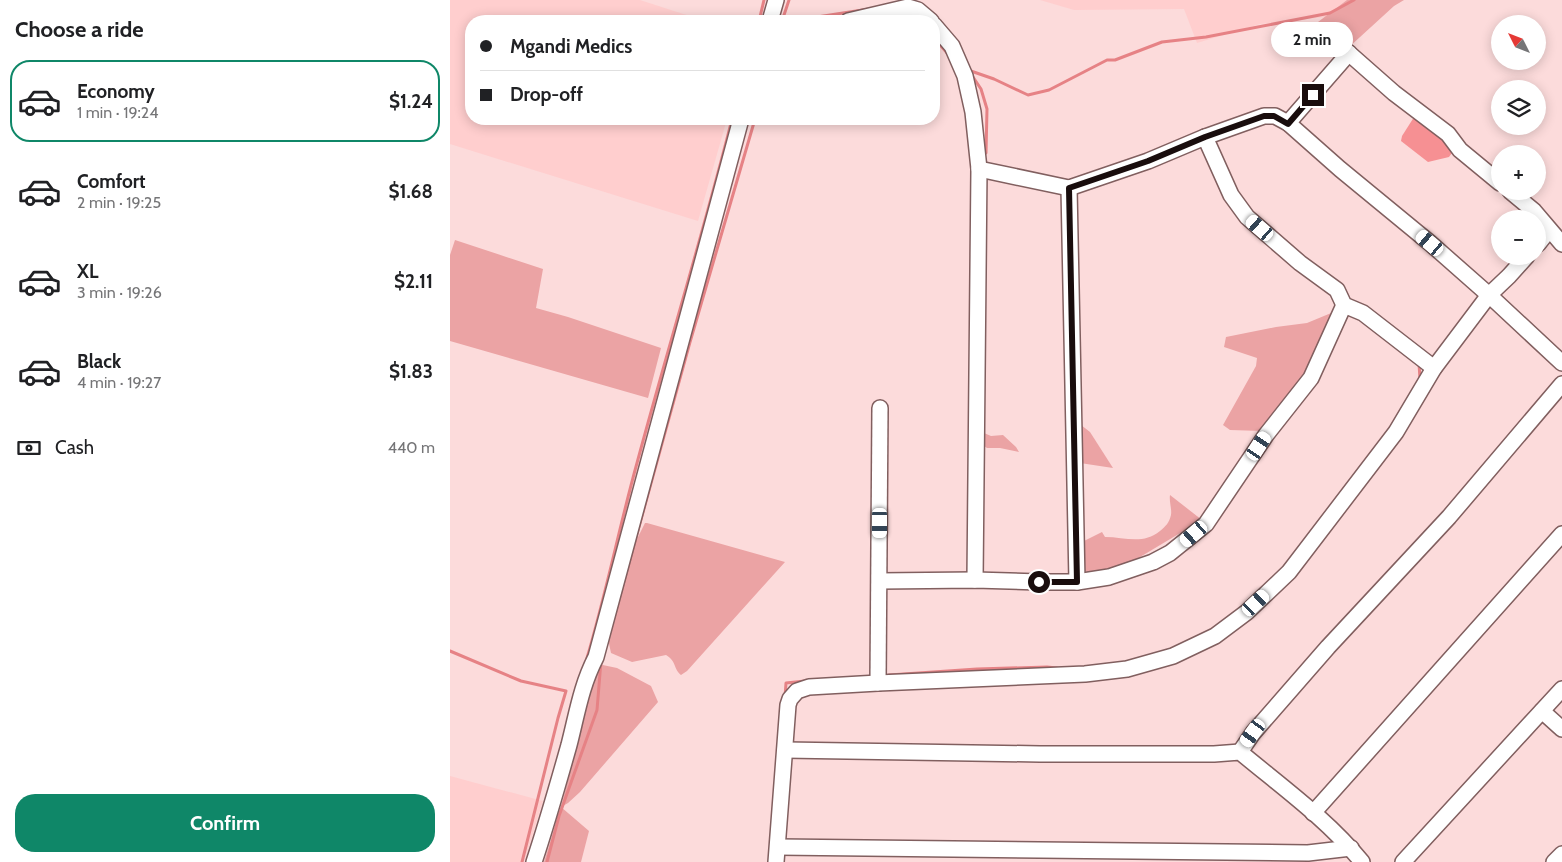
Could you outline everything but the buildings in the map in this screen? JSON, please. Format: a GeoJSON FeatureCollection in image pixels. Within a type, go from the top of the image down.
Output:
{"type":"FeatureCollection","features":[{"type":"Feature","properties":{"kind":"street"},"geometry":{"type":"LineString","coordinates":[[772,15],[776,0]]}},
{"type":"Feature","properties":{"kind":"street"},"geometry":{"type":"LineString","coordinates":[[874,15],[908,7],[918,10],[924,15]]}},
{"type":"Feature","properties":{"kind":"street"},"geometry":{"type":"LineString","coordinates":[[940,32],[952,46],[965,76],[973,112],[979,169],[975,580]]}},
{"type":"Feature","properties":{"kind":"street"},"geometry":{"type":"LineString","coordinates":[[1335,41],[1394,93],[1448,134],[1460,150],[1491,176]]}},
{"type":"Feature","properties":{"kind":"street"},"geometry":{"type":"LineString","coordinates":[[1288,124],[1349,53]]}},
{"type":"Feature","properties":{"kind":"street"},"geometry":{"type":"LineString","coordinates":[[979,169],[1069,188],[1148,161],[1205,137],[1269,115],[1279,117],[1430,243],[1562,363]]}},
{"type":"Feature","properties":{"kind":"street"},"geometry":{"type":"LineString","coordinates":[[534,862],[552,808],[581,693],[596,657],[739,125]]}},
{"type":"Feature","properties":{"kind":"street"},"geometry":{"type":"LineString","coordinates":[[1205,137],[1231,194],[1247,217],[1300,263],[1337,290],[1344,305],[1363,313],[1434,368]]}},
{"type":"Feature","properties":{"kind":"street"},"geometry":{"type":"LineString","coordinates":[[1069,188],[1077,582]]}},
{"type":"Feature","properties":{"kind":"street"},"geometry":{"type":"LineString","coordinates":[[1521,200],[1534,211],[1562,244]]}},
{"type":"Feature","properties":{"kind":"street"},"geometry":{"type":"LineString","coordinates":[[1546,234],[1549,230]]}},
{"type":"Feature","properties":{"kind":"street"},"geometry":{"type":"LineString","coordinates":[[1351,848],[1308,854],[777,854],[788,705],[790,699],[797,691],[809,687],[1085,674],[1127,669],[1173,656],[1216,636],[1247,612],[1288,572],[1396,432],[1434,368],[1489,295],[1519,265]]}},
{"type":"Feature","properties":{"kind":"street"},"geometry":{"type":"LineString","coordinates":[[880,581],[1077,582],[1109,577],[1153,562],[1170,553],[1206,524],[1266,435],[1311,378],[1344,305]]}},
{"type":"Feature","properties":{"kind":"street"},"geometry":{"type":"LineString","coordinates":[[1240,752],[1253,733],[1303,676],[1449,518],[1562,384]]}},
{"type":"Feature","properties":{"kind":"street"},"geometry":{"type":"LineString","coordinates":[[878,683],[880,408]]}},
{"type":"Feature","properties":{"kind":"street"},"geometry":{"type":"LineString","coordinates":[[1313,812],[1562,534]]}},
{"type":"Feature","properties":{"kind":"street"},"geometry":{"type":"LineString","coordinates":[[1403,862],[1562,689]]}},
{"type":"Feature","properties":{"kind":"street"},"geometry":{"type":"LineString","coordinates":[[1542,711],[1562,729]]}},
{"type":"Feature","properties":{"kind":"street"},"geometry":{"type":"LineString","coordinates":[[785,750],[1040,754],[1214,754],[1240,752],[1313,812],[1351,848],[1362,862]]}},
{"type":"Feature","properties":{"kind":"street"},"geometry":{"type":"LineString","coordinates":[[1554,862],[1562,854]]}},
{"type":"Feature","properties":{"kind":"shaded area"},"geometry":{"type":"Polygon","coordinates":[[[450,0],[640,0],[686,15],[465,15],[465,125],[725,125],[698,221],[450,144],[450,0]]]}},
{"type":"Feature","properties":{"kind":"shaded area"},"geometry":{"type":"Polygon","coordinates":[[[1040,0],[1367,0],[1344,15],[1260,24],[1197,43],[1184,9],[1074,10],[1040,0]]]}},
{"type":"Feature","properties":{"kind":"shaded area"},"geometry":{"type":"Polygon","coordinates":[[[1347,0],[1404,0],[1394,6],[1348,48],[1318,22],[1347,0]]]}},
{"type":"Feature","properties":{"kind":"shaded area"},"geometry":{"type":"Polygon","coordinates":[[[1416,114],[1454,150],[1449,157],[1428,162],[1401,141],[1402,136],[1416,114]]]}},
{"type":"Feature","properties":{"kind":"shaded area"},"geometry":{"type":"Polygon","coordinates":[[[455,240],[543,269],[536,308],[661,348],[648,398],[450,341],[450,255],[455,240]]]}},
{"type":"Feature","properties":{"kind":"shaded area"},"geometry":{"type":"Polygon","coordinates":[[[1336,311],[1314,365],[1263,431],[1230,430],[1223,425],[1256,366],[1257,358],[1224,347],[1226,337],[1307,323],[1336,311]]]}},
{"type":"Feature","properties":{"kind":"shaded area"},"geometry":{"type":"Polygon","coordinates":[[[1081,425],[1090,432],[1113,468],[1080,463],[1081,425]]]}},
{"type":"Feature","properties":{"kind":"shaded area"},"geometry":{"type":"Polygon","coordinates":[[[984,433],[991,436],[1003,435],[1019,452],[1000,448],[987,448],[984,446],[984,433]]]}},
{"type":"Feature","properties":{"kind":"shaded area"},"geometry":{"type":"Polygon","coordinates":[[[1170,495],[1202,520],[1135,560],[1115,568],[1091,574],[1083,570],[1084,541],[1102,532],[1105,537],[1134,539],[1147,538],[1154,535],[1164,528],[1171,515],[1170,495]]]}},
{"type":"Feature","properties":{"kind":"shaded area"},"geometry":{"type":"Polygon","coordinates":[[[645,523],[785,562],[687,671],[681,675],[672,660],[666,655],[632,662],[611,653],[607,634],[625,563],[645,523]]]}},
{"type":"Feature","properties":{"kind":"shaded area"},"geometry":{"type":"Polygon","coordinates":[[[598,664],[617,668],[651,686],[658,702],[580,792],[561,807],[598,664]]]}},
{"type":"Feature","properties":{"kind":"shaded area"},"geometry":{"type":"Polygon","coordinates":[[[450,776],[543,801],[524,862],[450,862],[450,776]]]}},
{"type":"Feature","properties":{"kind":"shaded area"},"geometry":{"type":"Polygon","coordinates":[[[561,807],[589,831],[581,862],[544,862],[561,807]]]}},
{"type":"Feature","properties":{"kind":"waterway"},"geometry":{"type":"LineString","coordinates":[[760,15],[764,0]]}},
{"type":"Feature","properties":{"kind":"waterway"},"geometry":{"type":"LineString","coordinates":[[784,15],[789,0]]}},
{"type":"Feature","properties":{"kind":"waterway"},"geometry":{"type":"LineString","coordinates":[[968,70],[994,79],[1028,95],[1049,90],[1107,60],[1115,60],[1162,42],[1206,37],[1330,13],[1354,0]]}},
{"type":"Feature","properties":{"kind":"waterway"},"geometry":{"type":"LineString","coordinates":[[830,15],[869,9]]}},
{"type":"Feature","properties":{"kind":"waterway"},"geometry":{"type":"LineString","coordinates":[[940,45],[948,54]]}},
{"type":"Feature","properties":{"kind":"waterway"},"geometry":{"type":"LineString","coordinates":[[971,74],[981,89],[987,109],[986,153]]}},
{"type":"Feature","properties":{"kind":"waterway"},"geometry":{"type":"LineString","coordinates":[[587,658],[637,463],[730,125]]}},
{"type":"Feature","properties":{"kind":"waterway"},"geometry":{"type":"LineString","coordinates":[[613,621],[690,342],[753,125]]}},
{"type":"Feature","properties":{"kind":"waterway"},"geometry":{"type":"LineString","coordinates":[[1419,363],[1420,380]]}},
{"type":"Feature","properties":{"kind":"waterway"},"geometry":{"type":"LineString","coordinates":[[450,651],[521,681],[566,691],[522,862]]}},
{"type":"Feature","properties":{"kind":"waterway"},"geometry":{"type":"LineString","coordinates":[[547,862],[559,816],[597,710],[601,661]]}},
{"type":"Feature","properties":{"kind":"waterway"},"geometry":{"type":"LineString","coordinates":[[889,675],[977,669],[1057,668]]}},
{"type":"Feature","properties":{"kind":"waterway"},"geometry":{"type":"LineString","coordinates":[[785,697],[786,683],[805,681]]}},
{"type":"Feature","properties":{"kind":"route"},"geometry":{"type":"LineString","coordinates":[[1039,582],[1077,582],[1069,188],[1148,161],[1205,137],[1264,116],[1279,117],[1288,124],[1313,95]]}}]}
